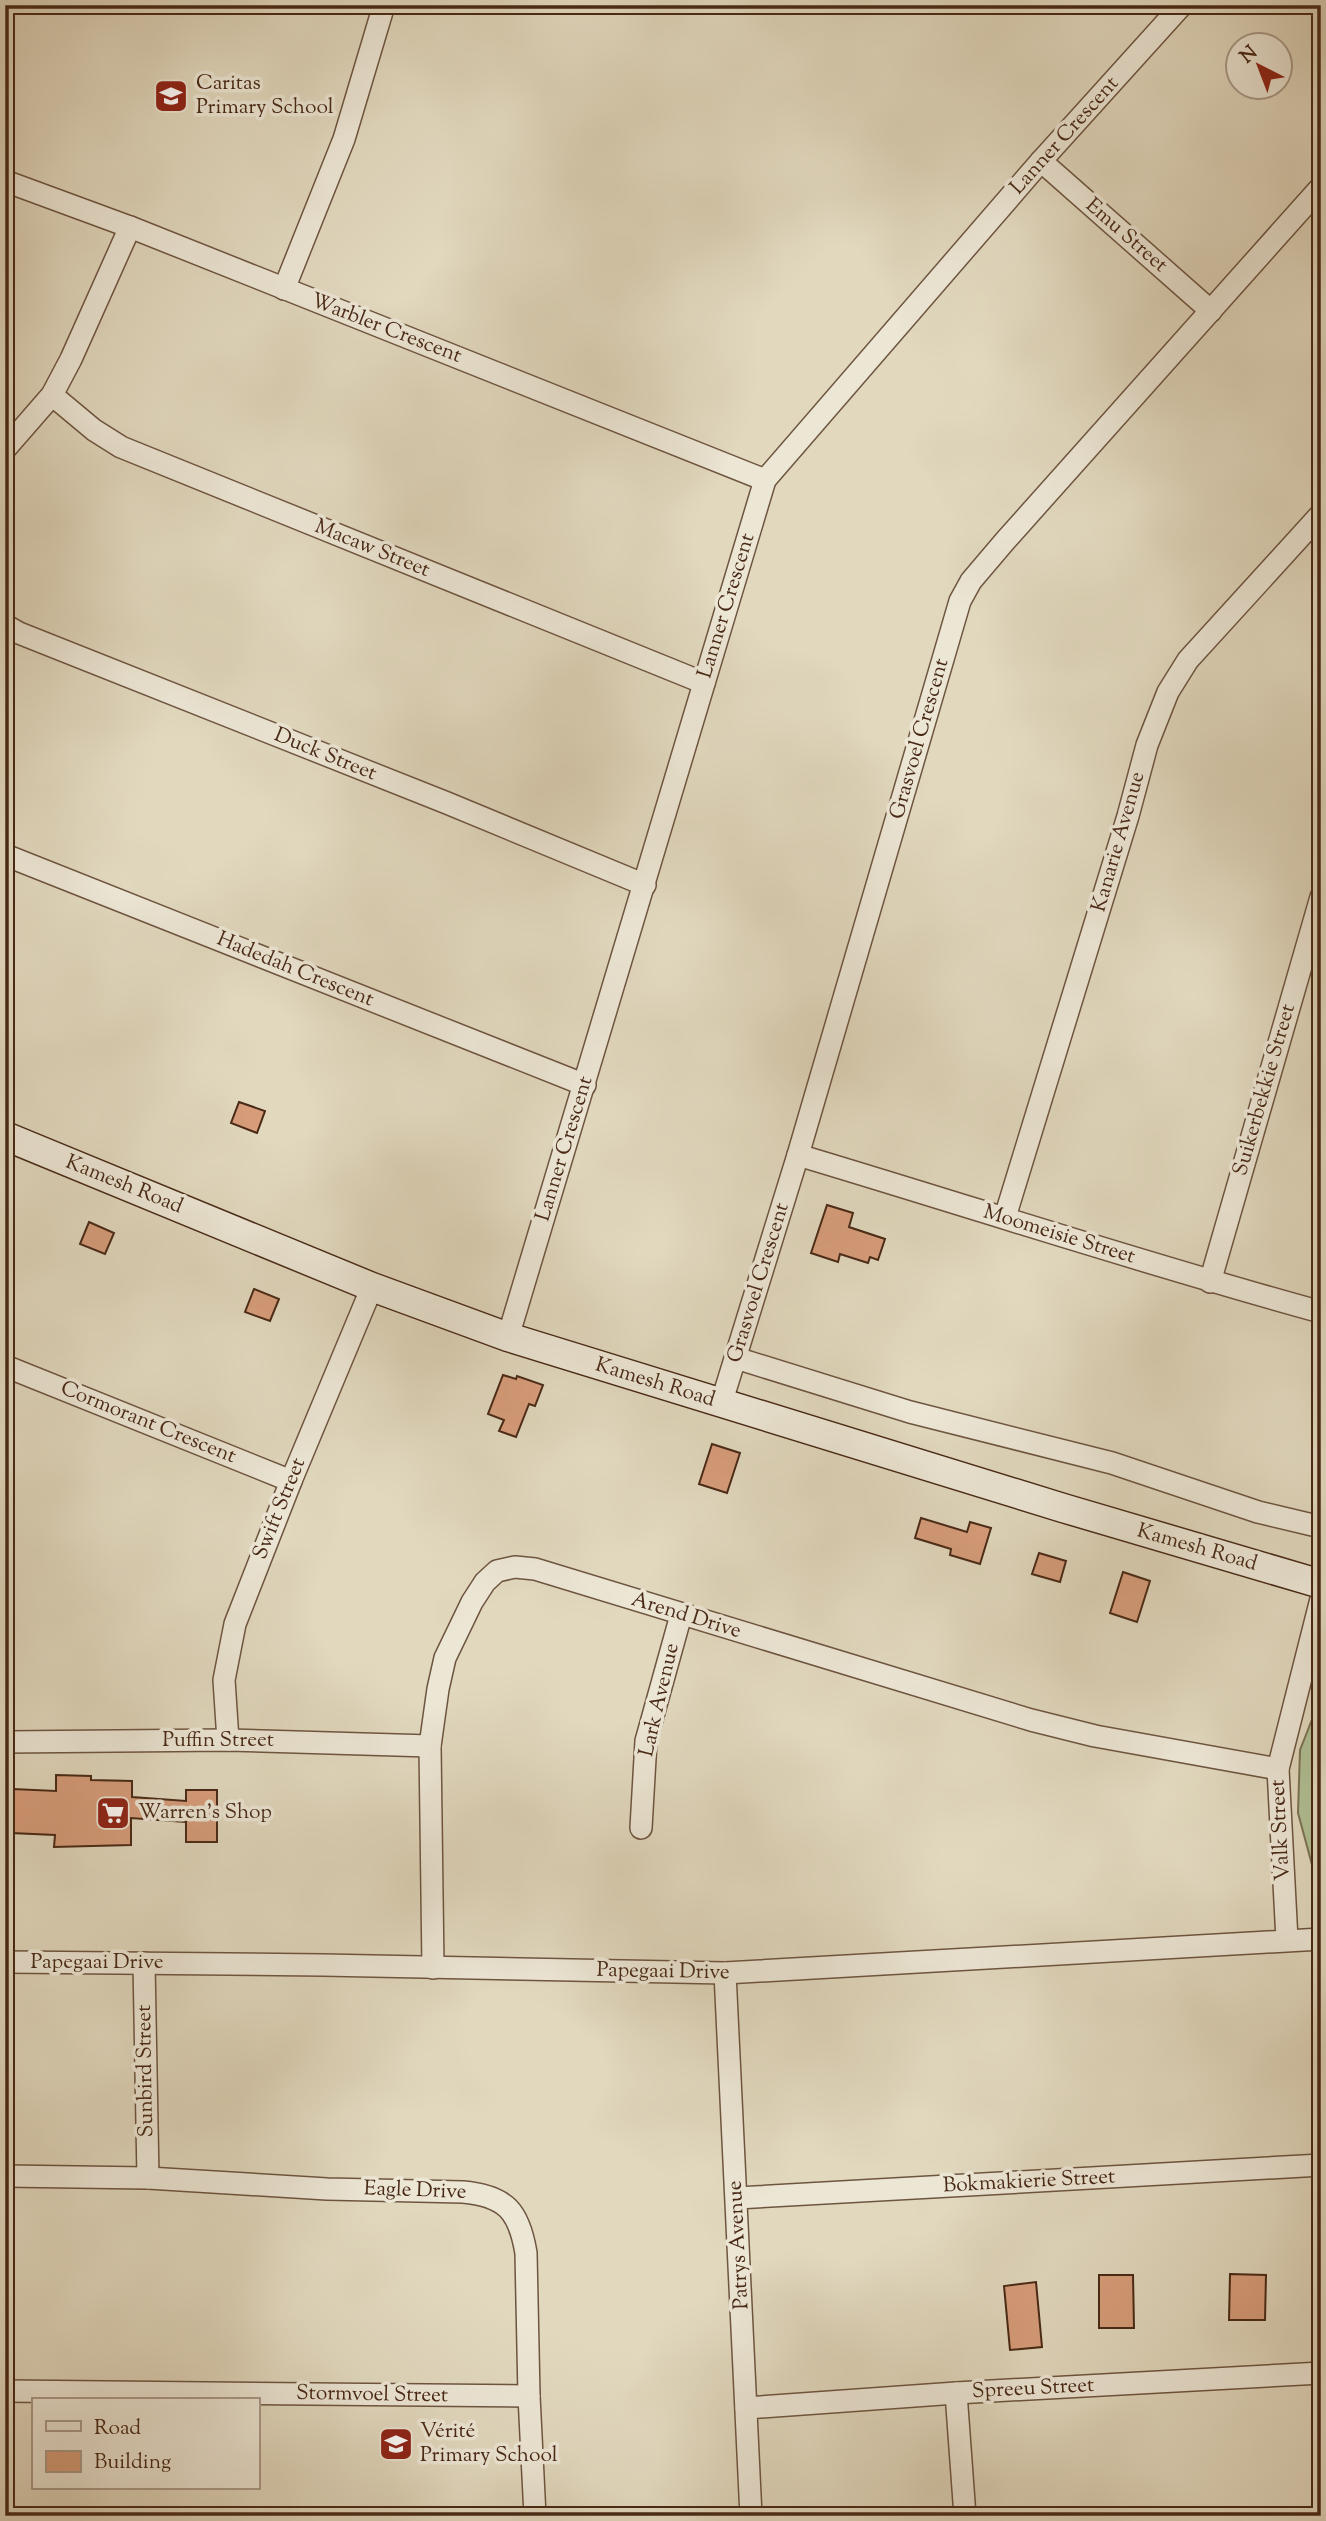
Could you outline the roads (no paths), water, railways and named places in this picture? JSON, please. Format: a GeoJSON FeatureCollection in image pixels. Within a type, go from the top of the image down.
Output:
{"type":"FeatureCollection","features":[{"type":"Feature","properties":{"kind":"street"},"geometry":{"type":"LineString","coordinates":[[284,289],[344,139],[384,5]]}},
{"type":"Feature","properties":{"kind":"street","name":"Lanner Crescent"},"geometry":{"type":"LineString","coordinates":[[508,1337],[765,480],[1041,161],[1182,5]]}},
{"type":"Feature","properties":{"kind":"street","name":"Emu Street"},"geometry":{"type":"LineString","coordinates":[[1041,161],[1211,311]]}},
{"type":"Feature","properties":{"kind":"street","name":"Warbler Crescent"},"geometry":{"type":"LineString","coordinates":[[5,181],[130,227],[765,480]]}},
{"type":"Feature","properties":{"kind":"street","name":"Grasvoel Crescent"},"geometry":{"type":"LineString","coordinates":[[722,1404],[798,1156],[960,601],[971,581],[1005,541],[1321,187]]}},
{"type":"Feature","properties":{"kind":"street"},"geometry":{"type":"LineString","coordinates":[[5,449],[52,395],[130,227]]}},
{"type":"Feature","properties":{"kind":"street","name":"Macaw Street"},"geometry":{"type":"LineString","coordinates":[[52,395],[94,430],[121,447],[704,683]]}},
{"type":"Feature","properties":{"kind":"street","name":"Kanarie Avenue"},"geometry":{"type":"LineString","coordinates":[[1005,1217],[1128,816],[1147,745],[1164,702],[1188,660],[1321,514]]}},
{"type":"Feature","properties":{"kind":"street","name":"Duck Street"},"geometry":{"type":"LineString","coordinates":[[5,625],[43,643],[447,803],[645,885]]}},
{"type":"Feature","properties":{"kind":"street","name":"Hadedah Crescent"},"geometry":{"type":"LineString","coordinates":[[5,855],[584,1085]]}},
{"type":"Feature","properties":{"kind":"street","name":"Suikerbekkie Street"},"geometry":{"type":"LineString","coordinates":[[1210,1282],[1321,897]]}},
{"type":"Feature","properties":{"kind":"street","name":"Kamesh Road"},"geometry":{"type":"LineString","coordinates":[[5,1136],[372,1287],[508,1337],[1321,1584]]}},
{"type":"Feature","properties":{"kind":"street","name":"Moomeisie Street"},"geometry":{"type":"LineString","coordinates":[[798,1156],[1005,1217],[1210,1282],[1321,1312]]}},
{"type":"Feature","properties":{"kind":"street","name":"Swift Street"},"geometry":{"type":"LineString","coordinates":[[228,1740],[225,1680],[235,1624],[372,1287]]}},
{"type":"Feature","properties":{"kind":"street"},"geometry":{"type":"LineString","coordinates":[[736,1358],[909,1412],[1112,1464],[1258,1513],[1321,1527]]}},
{"type":"Feature","properties":{"kind":"street","name":"Cormorant Crescent"},"geometry":{"type":"LineString","coordinates":[[5,1366],[291,1481]]}},
{"type":"Feature","properties":{"kind":"street","name":"Arend Drive"},"geometry":{"type":"LineString","coordinates":[[433,1968],[430,1746],[438,1689],[445,1658],[472,1602],[485,1582],[497,1571],[515,1567],[535,1569],[1031,1720],[1095,1736],[1278,1769]]}},
{"type":"Feature","properties":{"kind":"street","name":"Valk Street"},"geometry":{"type":"LineString","coordinates":[[1287,1940],[1278,1769],[1321,1599]]}},
{"type":"Feature","properties":{"kind":"street","name":"Lark Avenue"},"geometry":{"type":"LineString","coordinates":[[641,1828],[646,1741],[681,1615]]}},
{"type":"Feature","properties":{"kind":"street","name":"Puffin Street"},"geometry":{"type":"LineString","coordinates":[[5,1742],[228,1740],[430,1746]]}},
{"type":"Feature","properties":{"kind":"street","name":"Papegaai Drive"},"geometry":{"type":"LineString","coordinates":[[5,1962],[725,1973],[1321,1939]]}},
{"type":"Feature","properties":{"kind":"street","name":"Sunbird Street"},"geometry":{"type":"LineString","coordinates":[[144,1963],[148,2178]]}},
{"type":"Feature","properties":{"kind":"street","name":"Patrys Avenue"},"geometry":{"type":"LineString","coordinates":[[725,1973],[751,2516]]}},
{"type":"Feature","properties":{"kind":"street","name":"Bokmakierie Street"},"geometry":{"type":"LineString","coordinates":[[737,2198],[1321,2165]]}},
{"type":"Feature","properties":{"kind":"street","name":"Eagle Drive"},"geometry":{"type":"LineString","coordinates":[[5,2176],[148,2178],[327,2189],[463,2192],[499,2200],[514,2213],[523,2231],[526,2253],[535,2516]]}},
{"type":"Feature","properties":{"kind":"street","name":"Spreeu Street"},"geometry":{"type":"LineString","coordinates":[[746,2408],[956,2393],[1321,2373]]}},
{"type":"Feature","properties":{"kind":"street","name":"Stormvoel Street"},"geometry":{"type":"LineString","coordinates":[[5,2391],[529,2396]]}},
{"type":"Feature","properties":{"kind":"street"},"geometry":{"type":"LineString","coordinates":[[956,2393],[965,2516]]}},
{"type":"Feature","properties":{"kind":"place","name":"Caritas Primary School"},"geometry":{"type":"Point","coordinates":[171,96]}},
{"type":"Feature","properties":{"kind":"place","name":"Warren's Shop"},"geometry":{"type":"Point","coordinates":[113,1813]}},
{"type":"Feature","properties":{"kind":"place","name":"Vérité Primary School"},"geometry":{"type":"Point","coordinates":[396,2444]}}]}
